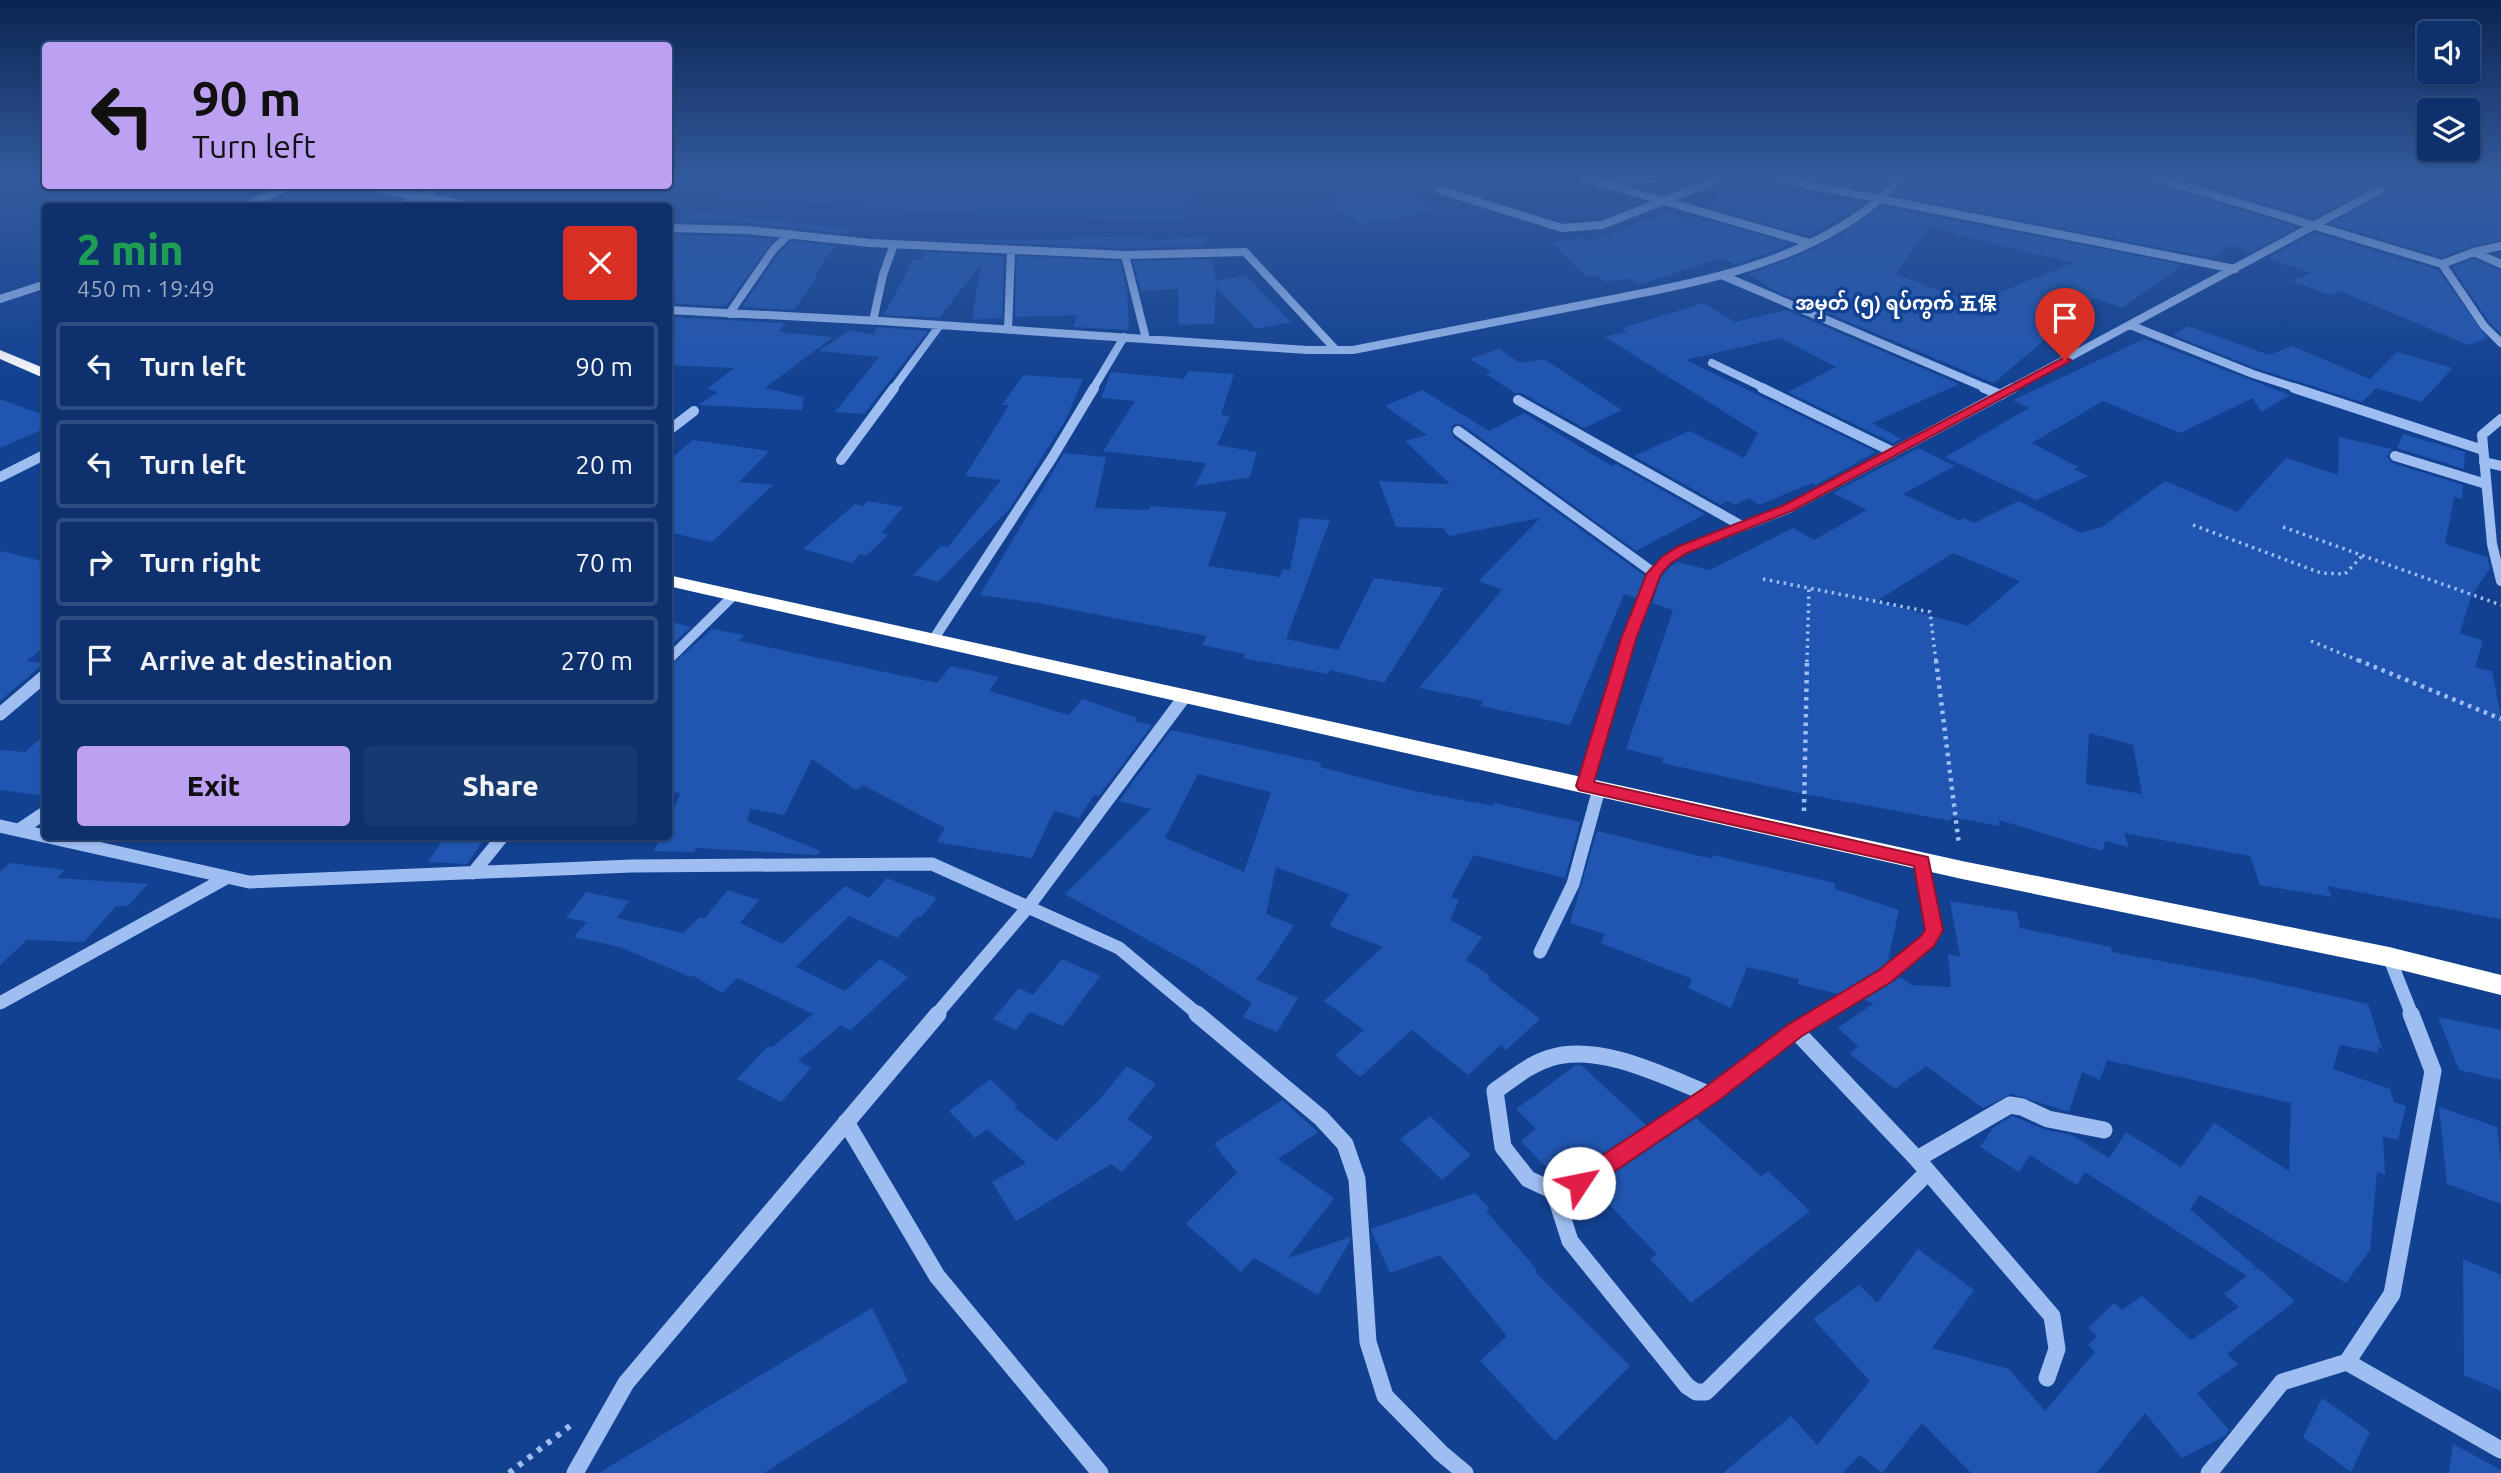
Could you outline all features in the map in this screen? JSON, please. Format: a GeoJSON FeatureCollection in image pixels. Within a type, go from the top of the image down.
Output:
{"type":"FeatureCollection","features":[{"type":"Feature","properties":{"kind":"highway"},"geometry":{"type":"LineString","coordinates":[[0,354],[42,373]]}},
{"type":"Feature","properties":{"kind":"highway"},"geometry":{"type":"LineString","coordinates":[[672,581],[1922,862],[2389,957],[2501,985]]}},
{"type":"Feature","properties":{"kind":"street"},"geometry":{"type":"LineString","coordinates":[[729,314],[776,247]]}},
{"type":"Feature","properties":{"kind":"street"},"geometry":{"type":"LineString","coordinates":[[873,321],[883,275],[893,247]]}},
{"type":"Feature","properties":{"kind":"street"},"geometry":{"type":"LineString","coordinates":[[947,247],[1125,255],[1245,252],[1336,350]]}},
{"type":"Feature","properties":{"kind":"street"},"geometry":{"type":"LineString","coordinates":[[672,310],[1336,350],[1379,345],[1724,276],[1801,247]]}},
{"type":"Feature","properties":{"kind":"street"},"geometry":{"type":"LineString","coordinates":[[2125,247],[2235,269]]}},
{"type":"Feature","properties":{"kind":"street"},"geometry":{"type":"LineString","coordinates":[[1540,952],[1573,884],[1592,788],[1629,639],[1654,573],[1666,560],[1682,550],[1789,508],[2276,247]]}},
{"type":"Feature","properties":{"kind":"street"},"geometry":{"type":"LineString","coordinates":[[2384,247],[2442,264],[2498,247]]}},
{"type":"Feature","properties":{"kind":"street"},"geometry":{"type":"LineString","coordinates":[[1008,330],[1011,250]]}},
{"type":"Feature","properties":{"kind":"street"},"geometry":{"type":"LineString","coordinates":[[2474,252],[2501,264]]}},
{"type":"Feature","properties":{"kind":"street"},"geometry":{"type":"LineString","coordinates":[[1125,255],[1146,339]]}},
{"type":"Feature","properties":{"kind":"street"},"geometry":{"type":"LineString","coordinates":[[2442,264],[2484,326],[2501,342]]}},
{"type":"Feature","properties":{"kind":"street"},"geometry":{"type":"LineString","coordinates":[[1724,276],[2001,395]]}},
{"type":"Feature","properties":{"kind":"street"},"geometry":{"type":"LineString","coordinates":[[0,299],[42,285]]}},
{"type":"Feature","properties":{"kind":"street"},"geometry":{"type":"LineString","coordinates":[[841,460],[940,325]]}},
{"type":"Feature","properties":{"kind":"street"},"geometry":{"type":"LineString","coordinates":[[2130,325],[2253,374],[2483,450]]}},
{"type":"Feature","properties":{"kind":"street"},"geometry":{"type":"LineString","coordinates":[[933,640],[1052,458],[1124,337]]}},
{"type":"Feature","properties":{"kind":"street"},"geometry":{"type":"LineString","coordinates":[[1712,363],[1893,452]]}},
{"type":"Feature","properties":{"kind":"street"},"geometry":{"type":"LineString","coordinates":[[1518,400],[1742,526]]}},
{"type":"Feature","properties":{"kind":"street"},"geometry":{"type":"LineString","coordinates":[[672,428],[694,411]]}},
{"type":"Feature","properties":{"kind":"street"},"geometry":{"type":"LineString","coordinates":[[2501,419],[2482,435],[2492,544],[2501,581]]}},
{"type":"Feature","properties":{"kind":"street"},"geometry":{"type":"LineString","coordinates":[[1458,431],[1654,573]]}},
{"type":"Feature","properties":{"kind":"street"},"geometry":{"type":"LineString","coordinates":[[0,477],[42,456]]}},
{"type":"Feature","properties":{"kind":"street"},"geometry":{"type":"LineString","coordinates":[[2395,456],[2486,484]]}},
{"type":"Feature","properties":{"kind":"street"},"geometry":{"type":"LineString","coordinates":[[2484,462],[2501,466]]}},
{"type":"Feature","properties":{"kind":"street"},"geometry":{"type":"LineString","coordinates":[[672,656],[734,595]]}},
{"type":"Feature","properties":{"kind":"street"},"geometry":{"type":"LineString","coordinates":[[0,714],[42,678]]}},
{"type":"Feature","properties":{"kind":"street"},"geometry":{"type":"LineString","coordinates":[[575,1473],[626,1383],[1028,907],[1185,696]]}},
{"type":"Feature","properties":{"kind":"street"},"geometry":{"type":"LineString","coordinates":[[19,831],[42,815]]}},
{"type":"Feature","properties":{"kind":"street"},"geometry":{"type":"LineString","coordinates":[[0,826],[42,836]]}},
{"type":"Feature","properties":{"kind":"street"},"geometry":{"type":"LineString","coordinates":[[59,840],[249,882],[631,866],[932,864],[1028,907],[1119,948],[1321,1118],[1345,1144],[1357,1179],[1368,1342],[1385,1396],[1441,1453],[1465,1473]]}},
{"type":"Feature","properties":{"kind":"street"},"geometry":{"type":"LineString","coordinates":[[473,873],[500,840]]}},
{"type":"Feature","properties":{"kind":"street"},"geometry":{"type":"LineString","coordinates":[[1711,1095],[1627,1063],[1594,1056],[1560,1055],[1525,1070],[1495,1091],[1503,1147],[1528,1179],[1553,1191],[1579,1183],[1711,1095],[1796,1030],[1885,976],[1928,941],[1934,930],[1922,862]]}},
{"type":"Feature","properties":{"kind":"street"},"geometry":{"type":"LineString","coordinates":[[0,1003],[226,878]]}},
{"type":"Feature","properties":{"kind":"street"},"geometry":{"type":"LineString","coordinates":[[2209,1473],[2282,1382],[2347,1362],[2392,1294],[2433,1071],[2389,957]]}},
{"type":"Feature","properties":{"kind":"street"},"geometry":{"type":"LineString","coordinates":[[1796,1030],[1923,1166],[2052,1316],[2057,1349],[2047,1378]]}},
{"type":"Feature","properties":{"kind":"street"},"geometry":{"type":"LineString","coordinates":[[1553,1191],[1570,1241],[1687,1385],[1696,1392],[1706,1392],[1923,1166],[2010,1105],[2022,1107],[2048,1119],[2104,1130]]}},
{"type":"Feature","properties":{"kind":"street"},"geometry":{"type":"LineString","coordinates":[[846,1122],[937,1276],[1100,1473]]}},
{"type":"Feature","properties":{"kind":"street"},"geometry":{"type":"LineString","coordinates":[[2347,1362],[2501,1450]]}},
{"type":"Feature","properties":{"kind":"path"},"geometry":{"type":"LineString","coordinates":[[2193,524],[2321,573],[2345,574],[2364,554]]}},
{"type":"Feature","properties":{"kind":"path"},"geometry":{"type":"LineString","coordinates":[[2283,527],[2501,605]]}},
{"type":"Feature","properties":{"kind":"path"},"geometry":{"type":"LineString","coordinates":[[1763,579],[1930,612],[1962,870]]}},
{"type":"Feature","properties":{"kind":"path"},"geometry":{"type":"LineString","coordinates":[[1803,835],[1809,588]]}},
{"type":"Feature","properties":{"kind":"path"},"geometry":{"type":"LineString","coordinates":[[2311,642],[2501,719]]}},
{"type":"Feature","properties":{"kind":"path"},"geometry":{"type":"LineString","coordinates":[[509,1473],[584,1415]]}},
{"type":"Feature","properties":{"kind":"building"},"geometry":{"type":"Polygon","coordinates":[[[672,247],[768,247],[726,306],[672,303],[672,247]]]}},
{"type":"Feature","properties":{"kind":"building"},"geometry":{"type":"Polygon","coordinates":[[[785,247],[835,247],[824,260],[812,285],[794,310],[742,307],[785,247]]]}},
{"type":"Feature","properties":{"kind":"building"},"geometry":{"type":"Polygon","coordinates":[[[1096,247],[1177,247],[1125,248],[1096,247]]]}},
{"type":"Feature","properties":{"kind":"building"},"geometry":{"type":"Polygon","coordinates":[[[1557,247],[1784,247],[1735,265],[1723,257],[1639,285],[1628,278],[1606,282],[1598,276],[1586,277],[1557,247]]]}},
{"type":"Feature","properties":{"kind":"building"},"geometry":{"type":"Polygon","coordinates":[[[1818,247],[1914,247],[1896,274],[1973,303],[2073,263],[2006,247],[2090,247],[2183,265],[2122,308],[2093,298],[1994,383],[1775,291],[1749,274],[1818,247]]]}},
{"type":"Feature","properties":{"kind":"building"},"geometry":{"type":"Polygon","coordinates":[[[2156,247],[2225,247],[2213,258],[2156,247]]]}},
{"type":"Feature","properties":{"kind":"building"},"geometry":{"type":"Polygon","coordinates":[[[2236,247],[2261,247],[2251,252],[2236,247]]]}},
{"type":"Feature","properties":{"kind":"building"},"geometry":{"type":"Polygon","coordinates":[[[2289,247],[2361,247],[2438,270],[2487,338],[2468,345],[2340,291],[2329,295],[2291,280],[2312,273],[2268,258],[2289,247]]]}},
{"type":"Feature","properties":{"kind":"building"},"geometry":{"type":"Polygon","coordinates":[[[2407,247],[2471,247],[2442,257],[2407,247]]]}},
{"type":"Feature","properties":{"kind":"building"},"geometry":{"type":"Polygon","coordinates":[[[926,252],[1004,256],[1002,318],[972,320],[981,264],[939,318],[884,315],[913,260],[921,260],[926,252]]]}},
{"type":"Feature","properties":{"kind":"building"},"geometry":{"type":"Polygon","coordinates":[[[1017,256],[1120,261],[1127,291],[1129,330],[1073,327],[1077,315],[1015,317],[1017,256]]]}},
{"type":"Feature","properties":{"kind":"building"},"geometry":{"type":"Polygon","coordinates":[[[1211,259],[1216,281],[1245,275],[1291,322],[1256,329],[1216,287],[1214,324],[1179,325],[1178,289],[1141,291],[1133,261],[1211,259]]]}},
{"type":"Feature","properties":{"kind":"building"},"geometry":{"type":"Polygon","coordinates":[[[2474,259],[2501,271],[2501,334],[2489,322],[2452,267],[2474,259]]]}},
{"type":"Feature","properties":{"kind":"building"},"geometry":{"type":"Polygon","coordinates":[[[1704,303],[1735,322],[1786,310],[1959,384],[1872,423],[1901,439],[1893,443],[1788,392],[1836,367],[1780,338],[1686,360],[1876,452],[1816,485],[1812,483],[1759,505],[1749,498],[1734,505],[1728,501],[1721,505],[1634,456],[1689,431],[1744,458],[1758,433],[1605,337],[1627,331],[1622,328],[1704,303]]]}},
{"type":"Feature","properties":{"kind":"building"},"geometry":{"type":"Polygon","coordinates":[[[672,317],[785,323],[779,332],[833,337],[765,388],[804,397],[802,410],[699,405],[718,392],[707,389],[734,368],[672,365],[672,317]]]}},
{"type":"Feature","properties":{"kind":"building"},"geometry":{"type":"Polygon","coordinates":[[[2188,326],[2269,355],[2292,346],[2370,379],[2397,352],[2453,368],[2421,402],[2376,388],[2362,402],[2255,368],[2173,335],[2188,326]]]}},
{"type":"Feature","properties":{"kind":"building"},"geometry":{"type":"Polygon","coordinates":[[[877,327],[928,331],[864,414],[835,412],[879,357],[819,351],[850,330],[873,335],[877,327]]]}},
{"type":"Feature","properties":{"kind":"building"},"geometry":{"type":"Polygon","coordinates":[[[2144,339],[2290,395],[2261,412],[2253,398],[2180,433],[2103,401],[2032,443],[2078,467],[2074,469],[2088,476],[2036,500],[1945,457],[2029,408],[2013,400],[2144,339]]]}},
{"type":"Feature","properties":{"kind":"building"},"geometry":{"type":"Polygon","coordinates":[[[1499,349],[1520,363],[1544,359],[1622,410],[1584,428],[1522,393],[1515,393],[1486,374],[1491,372],[1470,359],[1499,349]]]}},
{"type":"Feature","properties":{"kind":"building"},"geometry":{"type":"Polygon","coordinates":[[[1188,371],[1234,374],[1221,415],[1230,416],[1217,445],[1257,452],[1250,477],[1195,486],[1206,463],[1103,451],[1135,401],[1101,398],[1111,372],[1184,379],[1188,371]]]}},
{"type":"Feature","properties":{"kind":"building"},"geometry":{"type":"Polygon","coordinates":[[[1023,375],[1083,379],[1066,419],[1010,508],[938,582],[913,575],[941,546],[948,547],[1001,480],[965,476],[1009,405],[1002,405],[1023,375]]]}},
{"type":"Feature","properties":{"kind":"building"},"geometry":{"type":"Polygon","coordinates":[[[1422,390],[1489,431],[1524,413],[1612,466],[1616,464],[1705,514],[1636,551],[1463,425],[1455,424],[1451,427],[1453,437],[1645,576],[1637,598],[1624,594],[1570,725],[1481,706],[1483,701],[1419,688],[1502,590],[1479,581],[1540,518],[1449,536],[1443,528],[1396,527],[1379,481],[1450,484],[1405,441],[1427,435],[1385,406],[1422,390]]]}},
{"type":"Feature","properties":{"kind":"building"},"geometry":{"type":"Polygon","coordinates":[[[0,399],[42,415],[42,430],[0,448],[0,399]]]}},
{"type":"Feature","properties":{"kind":"building"},"geometry":{"type":"Polygon","coordinates":[[[2403,434],[2465,452],[2464,469],[2397,448],[2403,434]]]}},
{"type":"Feature","properties":{"kind":"building"},"geometry":{"type":"Polygon","coordinates":[[[2339,437],[2392,449],[2387,457],[2392,463],[2463,485],[2462,499],[2454,497],[2445,544],[2487,557],[2490,568],[2471,597],[2460,633],[2483,641],[2475,667],[2492,671],[2501,717],[2501,919],[2327,886],[2332,897],[2260,885],[2250,856],[2124,833],[2129,847],[2106,841],[2102,851],[1999,820],[2000,826],[1951,817],[1951,821],[1799,793],[1662,763],[1663,758],[1626,749],[1673,610],[1652,603],[1661,577],[1671,566],[1677,562],[1710,570],[1793,528],[1814,540],[1867,510],[1833,493],[1918,448],[1955,466],[1903,494],[1960,521],[1964,518],[1974,523],[2019,501],[2081,533],[2102,527],[2165,481],[2237,512],[2286,458],[2338,475],[2339,437]],[[1953,553],[1877,601],[1968,626],[2020,581],[1953,553]],[[2089,733],[2086,784],[2142,794],[2133,745],[2089,733]]]}},
{"type":"Feature","properties":{"kind":"building"},"geometry":{"type":"Polygon","coordinates":[[[693,440],[769,451],[739,482],[773,485],[712,542],[672,533],[672,458],[693,440]]]}},
{"type":"Feature","properties":{"kind":"building"},"geometry":{"type":"Polygon","coordinates":[[[1064,453],[1106,457],[1095,508],[1149,510],[1151,506],[1227,512],[1208,566],[1280,577],[1283,569],[1290,570],[1300,518],[1330,520],[1286,639],[1338,650],[1374,578],[1444,588],[1384,683],[1330,670],[1328,674],[1243,658],[1245,654],[1202,645],[1207,636],[1038,603],[980,595],[1064,453]]]}},
{"type":"Feature","properties":{"kind":"building"},"geometry":{"type":"Polygon","coordinates":[[[867,501],[903,507],[881,533],[888,535],[866,556],[860,554],[852,563],[803,549],[855,504],[864,506],[867,501]]]}},
{"type":"Feature","properties":{"kind":"building"},"geometry":{"type":"Polygon","coordinates":[[[0,551],[42,561],[42,649],[26,661],[42,665],[0,701],[0,551]]]}},
{"type":"Feature","properties":{"kind":"building"},"geometry":{"type":"Polygon","coordinates":[[[672,622],[691,627],[672,644],[672,622]]]}},
{"type":"Feature","properties":{"kind":"building"},"geometry":{"type":"Polygon","coordinates":[[[712,629],[744,635],[739,641],[937,683],[951,666],[999,677],[989,691],[1069,715],[1082,699],[1137,718],[1134,721],[1152,725],[1099,796],[1094,795],[1079,818],[1054,811],[1032,858],[937,842],[945,828],[863,785],[856,790],[812,759],[784,815],[750,809],[747,821],[820,851],[819,855],[696,848],[694,852],[654,851],[659,840],[672,840],[672,812],[681,793],[672,792],[672,664],[712,629]]]}},
{"type":"Feature","properties":{"kind":"building"},"geometry":{"type":"Polygon","coordinates":[[[1171,730],[1322,763],[1320,767],[1409,790],[1493,806],[1494,803],[1580,822],[1565,878],[1474,855],[1451,897],[1459,900],[1450,920],[1482,937],[1466,960],[1490,976],[1488,979],[1540,1019],[1506,1050],[1501,1045],[1468,1075],[1412,1030],[1360,1077],[1335,1055],[1364,1030],[1324,1001],[1383,947],[1329,926],[1349,894],[1276,867],[1266,914],[1294,925],[1256,979],[1298,998],[1277,1032],[1243,1017],[1252,1003],[1195,966],[1065,894],[1151,809],[1119,801],[1171,730]],[[1198,774],[1165,838],[1244,872],[1271,792],[1198,774]]]}},
{"type":"Feature","properties":{"kind":"building"},"geometry":{"type":"Polygon","coordinates":[[[42,737],[42,795],[0,790],[0,750],[25,752],[42,737]]]}},
{"type":"Feature","properties":{"kind":"building"},"geometry":{"type":"Polygon","coordinates":[[[1597,831],[1712,859],[1713,855],[1835,883],[1835,889],[1899,910],[1887,964],[1838,994],[1798,984],[1799,979],[1747,967],[1731,1008],[1688,988],[1692,979],[1601,943],[1605,934],[1570,923],[1597,831]]]}},
{"type":"Feature","properties":{"kind":"building"},"geometry":{"type":"Polygon","coordinates":[[[443,840],[483,840],[467,864],[428,862],[443,840]]]}},
{"type":"Feature","properties":{"kind":"building"},"geometry":{"type":"Polygon","coordinates":[[[10,863],[65,870],[57,878],[148,884],[128,906],[116,906],[84,942],[27,940],[0,965],[0,872],[10,863]]]}},
{"type":"Feature","properties":{"kind":"building"},"geometry":{"type":"Polygon","coordinates":[[[887,878],[937,898],[921,917],[918,916],[897,938],[849,916],[796,967],[845,991],[880,959],[908,977],[850,1031],[841,1025],[798,1061],[811,1068],[781,1102],[737,1079],[768,1046],[772,1047],[813,1014],[737,978],[722,993],[692,975],[690,977],[620,947],[574,937],[587,922],[566,918],[586,892],[629,901],[617,918],[683,933],[700,917],[704,919],[728,890],[759,900],[740,923],[782,944],[845,886],[869,898],[887,878]]]}},
{"type":"Feature","properties":{"kind":"building"},"geometry":{"type":"Polygon","coordinates":[[[1950,901],[2017,912],[2020,928],[2111,947],[2112,952],[2252,978],[2368,1004],[2382,1048],[2377,1047],[2379,1053],[2340,1045],[2333,1069],[2390,1089],[2394,1102],[2406,1106],[2398,1140],[2383,1136],[2385,1175],[2377,1172],[2370,1250],[2346,1283],[2200,1195],[2190,1209],[2256,1267],[2253,1271],[2258,1268],[2295,1301],[2227,1354],[2238,1364],[2197,1393],[2229,1430],[2225,1436],[2182,1458],[2145,1413],[2097,1473],[1971,1473],[1922,1423],[1882,1473],[1860,1455],[1842,1473],[1723,1473],[1791,1416],[1817,1445],[1870,1381],[1813,1319],[1859,1285],[1877,1303],[1918,1249],[1974,1290],[1932,1348],[2009,1369],[2045,1411],[2095,1352],[2088,1345],[2097,1336],[2088,1328],[2114,1303],[2122,1310],[2142,1296],[2191,1340],[2239,1307],[2224,1294],[2247,1276],[2085,1172],[2077,1185],[2030,1155],[2019,1172],[1980,1147],[1994,1127],[2012,1116],[2046,1130],[2072,1135],[2109,1158],[2126,1132],[2181,1167],[2214,1123],[2289,1171],[2291,1103],[2107,1060],[2100,1080],[2082,1072],[2069,1112],[2012,1094],[1983,1108],[1926,1066],[1895,1089],[1850,1054],[1858,1046],[1838,1028],[1874,1003],[1864,1000],[1901,977],[1911,985],[1951,987],[1948,954],[1960,957],[1950,901]]]}},
{"type":"Feature","properties":{"kind":"building"},"geometry":{"type":"Polygon","coordinates":[[[1062,959],[1100,976],[1063,1026],[1030,1012],[1016,1030],[993,1019],[1019,988],[1033,995],[1062,959]]]}},
{"type":"Feature","properties":{"kind":"building"},"geometry":{"type":"Polygon","coordinates":[[[2438,1017],[2501,1030],[2501,1080],[2459,1070],[2438,1017]]]}},
{"type":"Feature","properties":{"kind":"building"},"geometry":{"type":"Polygon","coordinates":[[[1576,1065],[1581,1065],[1646,1125],[1577,1171],[1562,1157],[1548,1169],[1521,1141],[1536,1129],[1516,1109],[1576,1065]]]}},
{"type":"Feature","properties":{"kind":"building"},"geometry":{"type":"Polygon","coordinates":[[[1127,1066],[1156,1084],[1127,1119],[1153,1137],[1122,1172],[1111,1164],[1016,1221],[992,1182],[1026,1163],[987,1129],[975,1138],[949,1111],[990,1079],[1017,1105],[1014,1107],[1056,1141],[1099,1100],[1127,1066]]]}},
{"type":"Feature","properties":{"kind":"building"},"geometry":{"type":"Polygon","coordinates":[[[1282,1100],[1318,1132],[1278,1159],[1334,1198],[1288,1258],[1350,1237],[1318,1295],[1254,1258],[1241,1272],[1186,1224],[1237,1173],[1214,1144],[1282,1100]]]}},
{"type":"Feature","properties":{"kind":"building"},"geometry":{"type":"Polygon","coordinates":[[[2439,1107],[2497,1127],[2501,1161],[2501,1204],[2447,1184],[2439,1107]]]}},
{"type":"Feature","properties":{"kind":"building"},"geometry":{"type":"Polygon","coordinates":[[[1430,1116],[1471,1155],[1442,1180],[1400,1139],[1430,1116]]]}},
{"type":"Feature","properties":{"kind":"building"},"geometry":{"type":"Polygon","coordinates":[[[1696,1118],[1761,1176],[1768,1171],[1810,1211],[1691,1303],[1650,1259],[1657,1254],[1592,1187],[1696,1118]]]}},
{"type":"Feature","properties":{"kind":"building"},"geometry":{"type":"Polygon","coordinates":[[[1475,1193],[1489,1208],[1486,1211],[1537,1270],[1535,1272],[1630,1366],[1555,1441],[1480,1361],[1507,1336],[1440,1255],[1390,1273],[1371,1229],[1475,1193]]]}},
{"type":"Feature","properties":{"kind":"building"},"geometry":{"type":"Polygon","coordinates":[[[2463,1259],[2501,1275],[2501,1391],[2464,1375],[2463,1259]]]}},
{"type":"Feature","properties":{"kind":"building"},"geometry":{"type":"Polygon","coordinates":[[[872,1308],[908,1381],[764,1473],[599,1473],[872,1308]]]}},
{"type":"Feature","properties":{"kind":"building"},"geometry":{"type":"Polygon","coordinates":[[[2322,1398],[2370,1432],[2351,1472],[2303,1437],[2322,1398]]]}},
{"type":"Feature","properties":{"kind":"building"},"geometry":{"type":"Polygon","coordinates":[[[2453,1444],[2501,1470],[2501,1473],[2449,1473],[2453,1444]]]}},
{"type":"Feature","properties":{"kind":"district","name":"အမှတ် (၅) ရပ်ကွက် 五保"},"geometry":{"type":"Point","coordinates":[1896,303]}},
{"type":"Feature","properties":{"kind":"route"},"geometry":{"type":"LineString","coordinates":[[1579,1183],[1711,1095],[1796,1030],[1885,976],[1928,941],[1934,930],[1922,862],[1585,786],[1629,639],[1654,573],[1666,560],[1682,550],[1789,508],[2065,360]]}}]}
